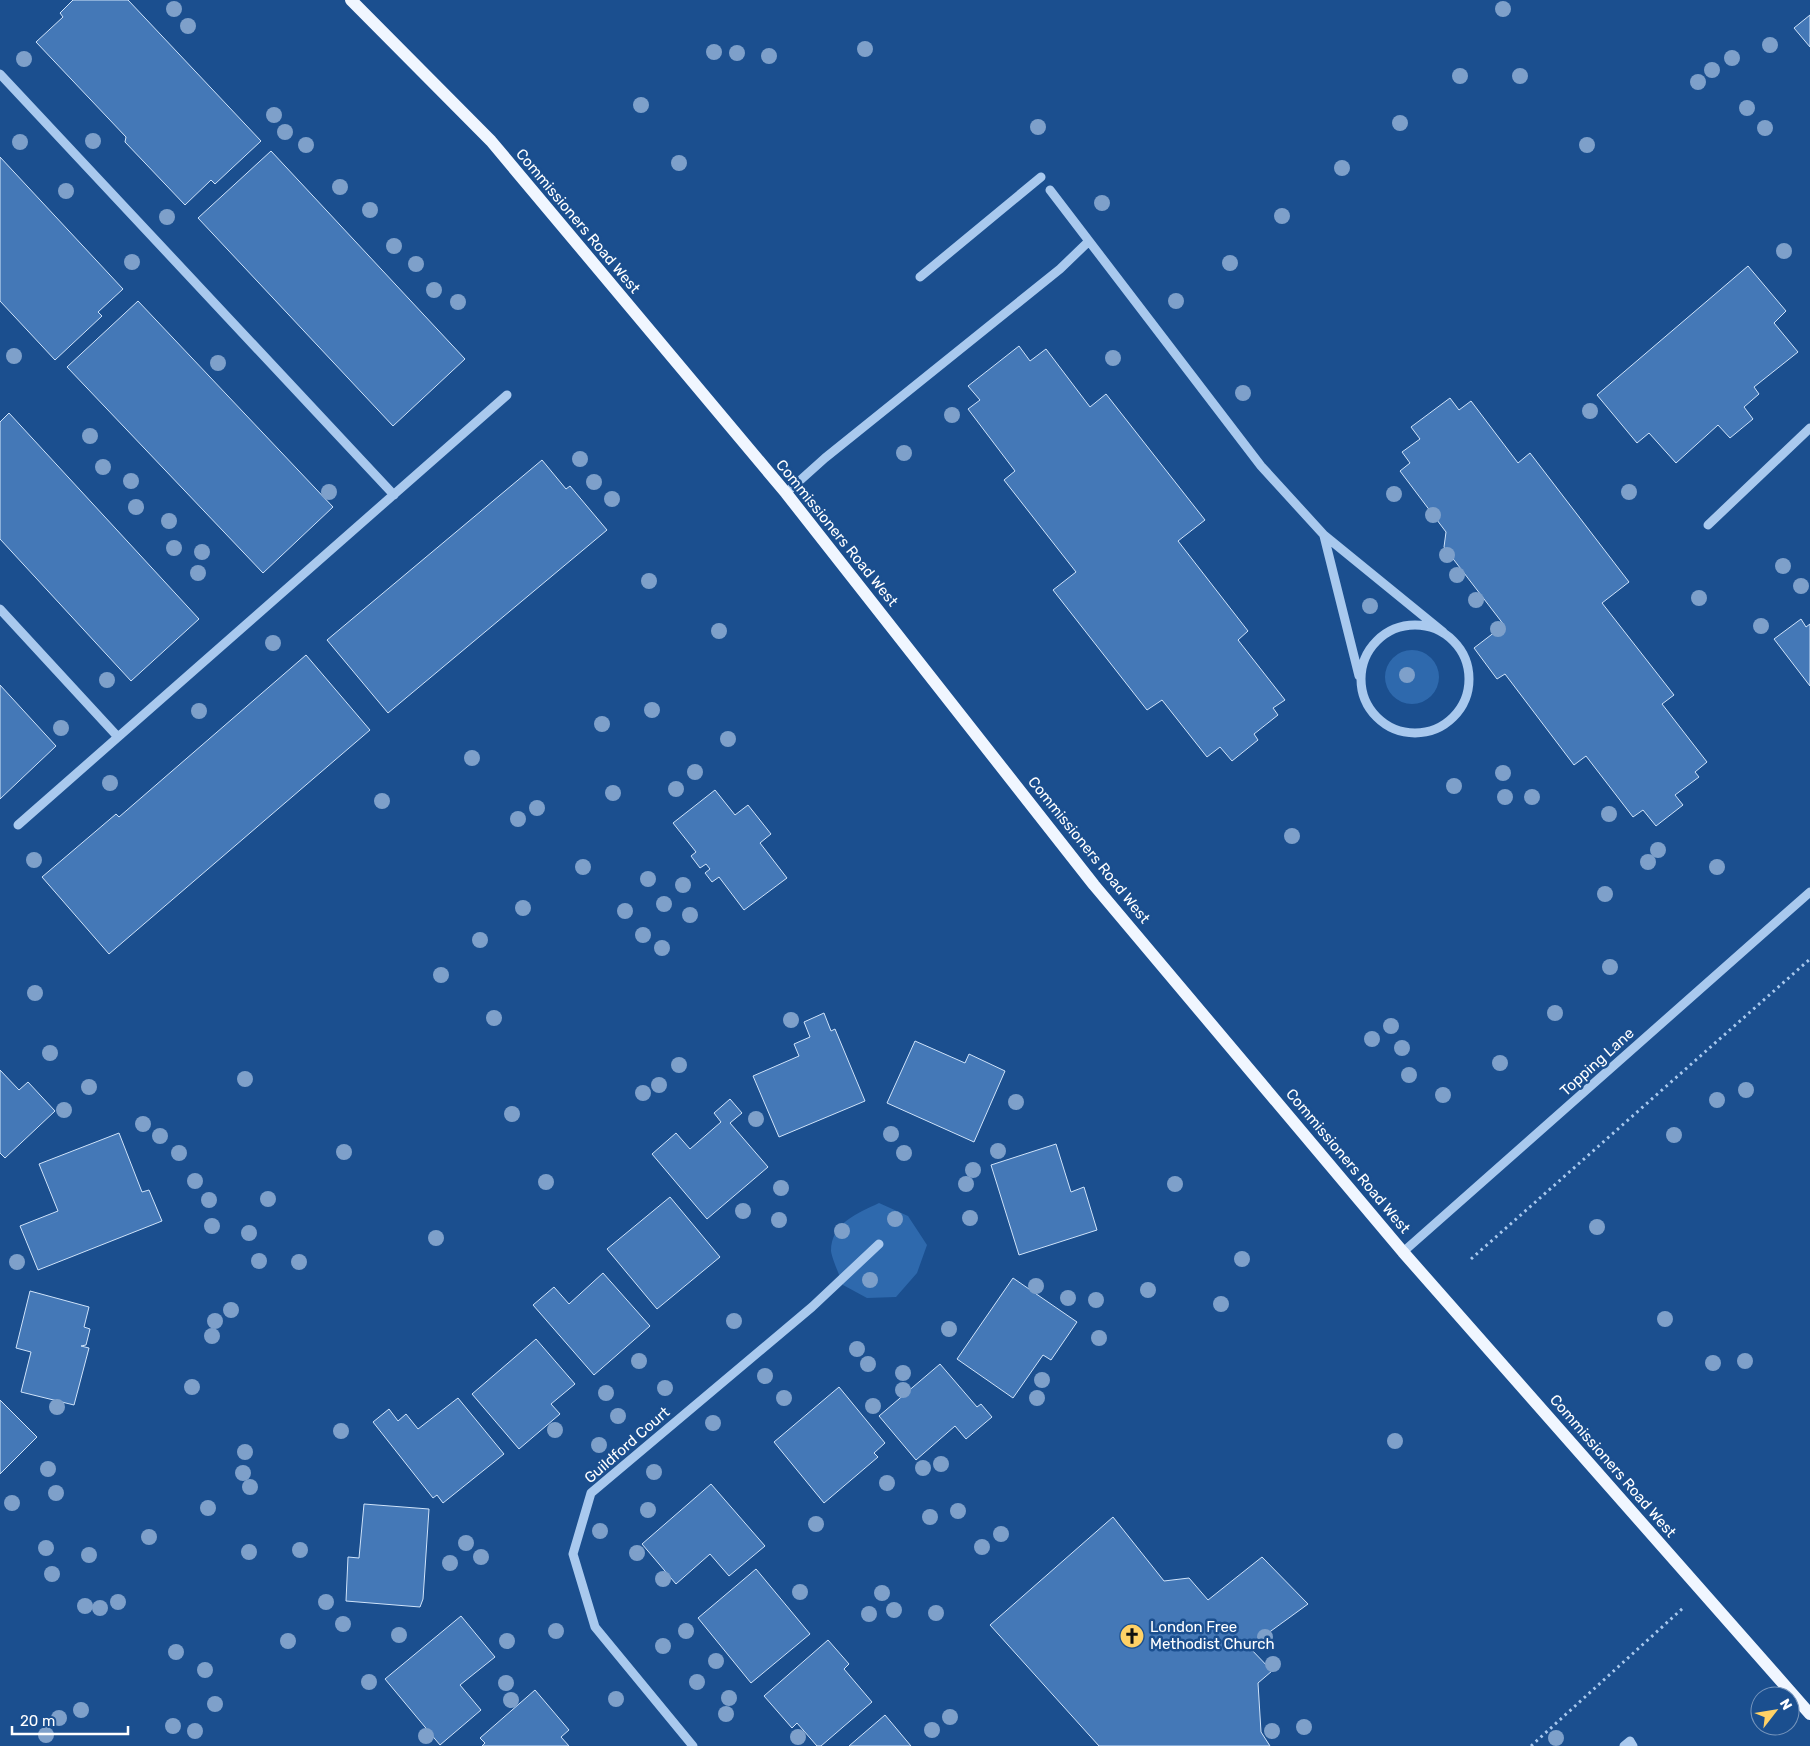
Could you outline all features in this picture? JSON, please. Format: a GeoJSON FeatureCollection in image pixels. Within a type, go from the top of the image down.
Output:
{"type":"FeatureCollection","features":[{"type":"Feature","properties":{"kind":"main road","name":"Commissioners Road West"},"geometry":{"type":"LineString","coordinates":[[351,0],[490,141],[786,493],[1094,885],[1403,1252],[1810,1714]]}},
{"type":"Feature","properties":{"kind":"street"},"geometry":{"type":"LineString","coordinates":[[0,74],[394,495]]}},
{"type":"Feature","properties":{"kind":"street"},"geometry":{"type":"LineString","coordinates":[[920,277],[1041,177]]}},
{"type":"Feature","properties":{"kind":"street"},"geometry":{"type":"LineString","coordinates":[[1050,190],[1261,466],[1324,536],[1443,632],[1463,653],[1470,679],[1468,692],[1463,705],[1455,716],[1444,725],[1432,731],[1405,733],[1392,729],[1381,722],[1370,711],[1363,698],[1324,536]]}},
{"type":"Feature","properties":{"kind":"street"},"geometry":{"type":"LineString","coordinates":[[786,493],[825,458],[1060,269],[1088,242]]}},
{"type":"Feature","properties":{"kind":"street"},"geometry":{"type":"LineString","coordinates":[[18,825],[507,395]]}},
{"type":"Feature","properties":{"kind":"street"},"geometry":{"type":"LineString","coordinates":[[1708,525],[1810,428]]}},
{"type":"Feature","properties":{"kind":"street"},"geometry":{"type":"LineString","coordinates":[[0,609],[118,737]]}},
{"type":"Feature","properties":{"kind":"street"},"geometry":{"type":"LineString","coordinates":[[1360,683],[1361,668],[1366,654],[1374,642],[1386,632],[1400,626],[1414,624],[1429,626],[1443,632]]}},
{"type":"Feature","properties":{"kind":"street","name":"Topping Lane"},"geometry":{"type":"LineString","coordinates":[[1403,1252],[1810,892]]}},
{"type":"Feature","properties":{"kind":"street","name":"Guildford Court"},"geometry":{"type":"LineString","coordinates":[[693,1746],[595,1627],[573,1554],[591,1494],[812,1307],[879,1244]]}},
{"type":"Feature","properties":{"kind":"street"},"geometry":{"type":"LineString","coordinates":[[1624,1746],[1630,1742],[1633,1746]]}},
{"type":"Feature","properties":{"kind":"path"},"geometry":{"type":"LineString","coordinates":[[1471,1259],[1810,959]]}},
{"type":"Feature","properties":{"kind":"path"},"geometry":{"type":"LineString","coordinates":[[1531,1746],[1702,1591]]}},
{"type":"Feature","properties":{"kind":"shaded area"},"geometry":{"type":"Polygon","coordinates":[[[1412,650],[1422,652],[1431,658],[1437,667],[1439,677],[1437,687],[1431,696],[1422,702],[1412,704],[1402,702],[1393,696],[1387,687],[1385,677],[1387,667],[1393,658],[1402,652],[1412,650]]]}},
{"type":"Feature","properties":{"kind":"shaded area"},"geometry":{"type":"Polygon","coordinates":[[[879,1203],[908,1216],[927,1245],[917,1273],[896,1297],[867,1298],[843,1285],[831,1251],[832,1241],[847,1220],[879,1203]]]}},
{"type":"Feature","properties":{"kind":"building"},"geometry":{"type":"Polygon","coordinates":[[[73,0],[128,0],[261,141],[215,184],[211,180],[185,205],[125,142],[126,137],[36,42],[63,17],[60,13],[73,0]]]}},
{"type":"Feature","properties":{"kind":"building"},"geometry":{"type":"Polygon","coordinates":[[[1810,15],[1810,47],[1794,28],[1810,15]]]}},
{"type":"Feature","properties":{"kind":"building"},"geometry":{"type":"Polygon","coordinates":[[[271,151],[465,359],[393,426],[198,218],[271,151]]]}},
{"type":"Feature","properties":{"kind":"building"},"geometry":{"type":"Polygon","coordinates":[[[0,157],[123,289],[98,312],[102,316],[55,360],[0,301],[0,157]]]}},
{"type":"Feature","properties":{"kind":"building"},"geometry":{"type":"Polygon","coordinates":[[[1748,266],[1786,311],[1774,323],[1798,352],[1754,387],[1759,394],[1744,407],[1753,419],[1730,438],[1718,425],[1676,463],[1649,433],[1637,443],[1597,395],[1748,266]]]}},
{"type":"Feature","properties":{"kind":"building"},"geometry":{"type":"Polygon","coordinates":[[[138,301],[333,507],[263,573],[67,367],[138,301]]]}},
{"type":"Feature","properties":{"kind":"building"},"geometry":{"type":"Polygon","coordinates":[[[1019,346],[1030,361],[1046,349],[1090,407],[1106,394],[1205,520],[1178,541],[1248,631],[1238,640],[1285,700],[1273,708],[1278,715],[1254,734],[1258,740],[1232,761],[1220,747],[1207,757],[1162,700],[1147,710],[1053,590],[1076,572],[1004,480],[1015,471],[968,409],[980,400],[968,386],[1019,346]]]}},
{"type":"Feature","properties":{"kind":"building"},"geometry":{"type":"Polygon","coordinates":[[[1450,398],[1459,410],[1471,401],[1518,463],[1530,453],[1629,582],[1602,603],[1674,695],[1662,704],[1707,762],[1695,772],[1699,777],[1675,795],[1683,805],[1656,826],[1643,810],[1633,817],[1586,756],[1574,765],[1505,674],[1497,679],[1474,648],[1504,625],[1444,547],[1446,532],[1400,471],[1410,463],[1402,452],[1420,439],[1411,427],[1450,398]]]}},
{"type":"Feature","properties":{"kind":"building"},"geometry":{"type":"Polygon","coordinates":[[[9,413],[199,619],[131,681],[0,539],[0,422],[9,413]]]}},
{"type":"Feature","properties":{"kind":"building"},"geometry":{"type":"Polygon","coordinates":[[[542,460],[566,489],[570,486],[607,530],[388,713],[327,640],[542,460]]]}},
{"type":"Feature","properties":{"kind":"building"},"geometry":{"type":"Polygon","coordinates":[[[1801,619],[1806,627],[1810,624],[1810,686],[1774,639],[1801,619]]]}},
{"type":"Feature","properties":{"kind":"building"},"geometry":{"type":"Polygon","coordinates":[[[306,655],[370,730],[109,954],[42,877],[116,814],[119,817],[306,655]]]}},
{"type":"Feature","properties":{"kind":"building"},"geometry":{"type":"Polygon","coordinates":[[[0,685],[56,746],[0,799],[0,685]]]}},
{"type":"Feature","properties":{"kind":"building"},"geometry":{"type":"Polygon","coordinates":[[[715,790],[735,815],[748,805],[771,834],[760,843],[787,878],[744,910],[719,877],[712,882],[705,873],[710,869],[706,864],[700,868],[691,856],[696,852],[673,823],[715,790]]]}},
{"type":"Feature","properties":{"kind":"building"},"geometry":{"type":"Polygon","coordinates":[[[824,1013],[831,1031],[835,1029],[865,1101],[779,1137],[753,1076],[799,1056],[794,1044],[810,1037],[804,1022],[824,1013]]]}},
{"type":"Feature","properties":{"kind":"building"},"geometry":{"type":"Polygon","coordinates":[[[915,1041],[965,1063],[969,1054],[1005,1071],[974,1142],[887,1103],[915,1041]]]}},
{"type":"Feature","properties":{"kind":"building"},"geometry":{"type":"Polygon","coordinates":[[[0,1070],[19,1090],[28,1082],[55,1111],[5,1158],[0,1153],[0,1070]]]}},
{"type":"Feature","properties":{"kind":"building"},"geometry":{"type":"Polygon","coordinates":[[[730,1099],[742,1113],[730,1123],[768,1167],[707,1219],[652,1154],[676,1133],[690,1149],[721,1122],[714,1113],[730,1099]]]}},
{"type":"Feature","properties":{"kind":"building"},"geometry":{"type":"Polygon","coordinates":[[[119,1133],[142,1192],[149,1190],[162,1221],[38,1270],[20,1226],[58,1211],[39,1164],[119,1133]]]}},
{"type":"Feature","properties":{"kind":"building"},"geometry":{"type":"Polygon","coordinates":[[[1056,1144],[1071,1192],[1084,1187],[1097,1230],[1019,1255],[991,1165],[1056,1144]]]}},
{"type":"Feature","properties":{"kind":"building"},"geometry":{"type":"Polygon","coordinates":[[[670,1197],[720,1257],[657,1309],[607,1249],[670,1197]]]}},
{"type":"Feature","properties":{"kind":"building"},"geometry":{"type":"Polygon","coordinates":[[[603,1273],[650,1326],[594,1375],[533,1305],[554,1287],[569,1304],[603,1273]]]}},
{"type":"Feature","properties":{"kind":"building"},"geometry":{"type":"Polygon","coordinates":[[[1013,1278],[1077,1322],[1051,1360],[1043,1355],[1013,1398],[957,1359],[1013,1278]]]}},
{"type":"Feature","properties":{"kind":"building"},"geometry":{"type":"Polygon","coordinates":[[[30,1291],[89,1307],[84,1327],[90,1329],[86,1345],[81,1346],[89,1348],[74,1405],[21,1392],[31,1352],[16,1348],[30,1291]]]}},
{"type":"Feature","properties":{"kind":"building"},"geometry":{"type":"Polygon","coordinates":[[[536,1339],[575,1384],[551,1404],[560,1414],[519,1449],[472,1394],[536,1339]]]}},
{"type":"Feature","properties":{"kind":"building"},"geometry":{"type":"Polygon","coordinates":[[[940,1364],[977,1407],[981,1404],[992,1417],[966,1439],[955,1426],[916,1460],[879,1416],[940,1364]]]}},
{"type":"Feature","properties":{"kind":"building"},"geometry":{"type":"Polygon","coordinates":[[[839,1387],[885,1443],[874,1453],[878,1457],[824,1503],[774,1442],[839,1387]]]}},
{"type":"Feature","properties":{"kind":"building"},"geometry":{"type":"Polygon","coordinates":[[[458,1398],[504,1454],[443,1503],[437,1495],[433,1498],[373,1422],[389,1409],[398,1421],[406,1414],[418,1429],[458,1398]]]}},
{"type":"Feature","properties":{"kind":"building"},"geometry":{"type":"Polygon","coordinates":[[[0,1400],[37,1437],[0,1474],[0,1400]]]}},
{"type":"Feature","properties":{"kind":"building"},"geometry":{"type":"Polygon","coordinates":[[[711,1484],[765,1546],[729,1576],[710,1554],[676,1584],[642,1544],[711,1484]]]}},
{"type":"Feature","properties":{"kind":"building"},"geometry":{"type":"Polygon","coordinates":[[[364,1504],[429,1509],[423,1599],[420,1607],[346,1601],[348,1557],[359,1558],[364,1504]]]}},
{"type":"Feature","properties":{"kind":"building","name":"London Free Methodist Church"},"geometry":{"type":"Polygon","coordinates":[[[1113,1517],[1164,1581],[1189,1578],[1208,1600],[1262,1557],[1308,1604],[1249,1647],[1272,1671],[1258,1683],[1261,1732],[1270,1746],[1099,1746],[990,1625],[1113,1517]]]}},
{"type":"Feature","properties":{"kind":"building"},"geometry":{"type":"Polygon","coordinates":[[[756,1569],[810,1634],[751,1683],[698,1618],[756,1569]]]}},
{"type":"Feature","properties":{"kind":"building"},"geometry":{"type":"Polygon","coordinates":[[[461,1616],[495,1657],[460,1685],[481,1710],[440,1745],[385,1679],[461,1616]]]}},
{"type":"Feature","properties":{"kind":"building"},"geometry":{"type":"Polygon","coordinates":[[[828,1640],[849,1664],[844,1669],[872,1702],[821,1746],[817,1746],[797,1723],[792,1728],[764,1696],[828,1640]]]}},
{"type":"Feature","properties":{"kind":"building"},"geometry":{"type":"Polygon","coordinates":[[[535,1690],[569,1730],[561,1737],[569,1746],[482,1746],[485,1743],[480,1738],[535,1690]]]}},
{"type":"Feature","properties":{"kind":"building"},"geometry":{"type":"Polygon","coordinates":[[[885,1715],[911,1746],[849,1746],[885,1715]]]}},
{"type":"Feature","properties":{"kind":"place","name":"London Free Methodist Church"},"geometry":{"type":"Point","coordinates":[1132,1636]}}]}
